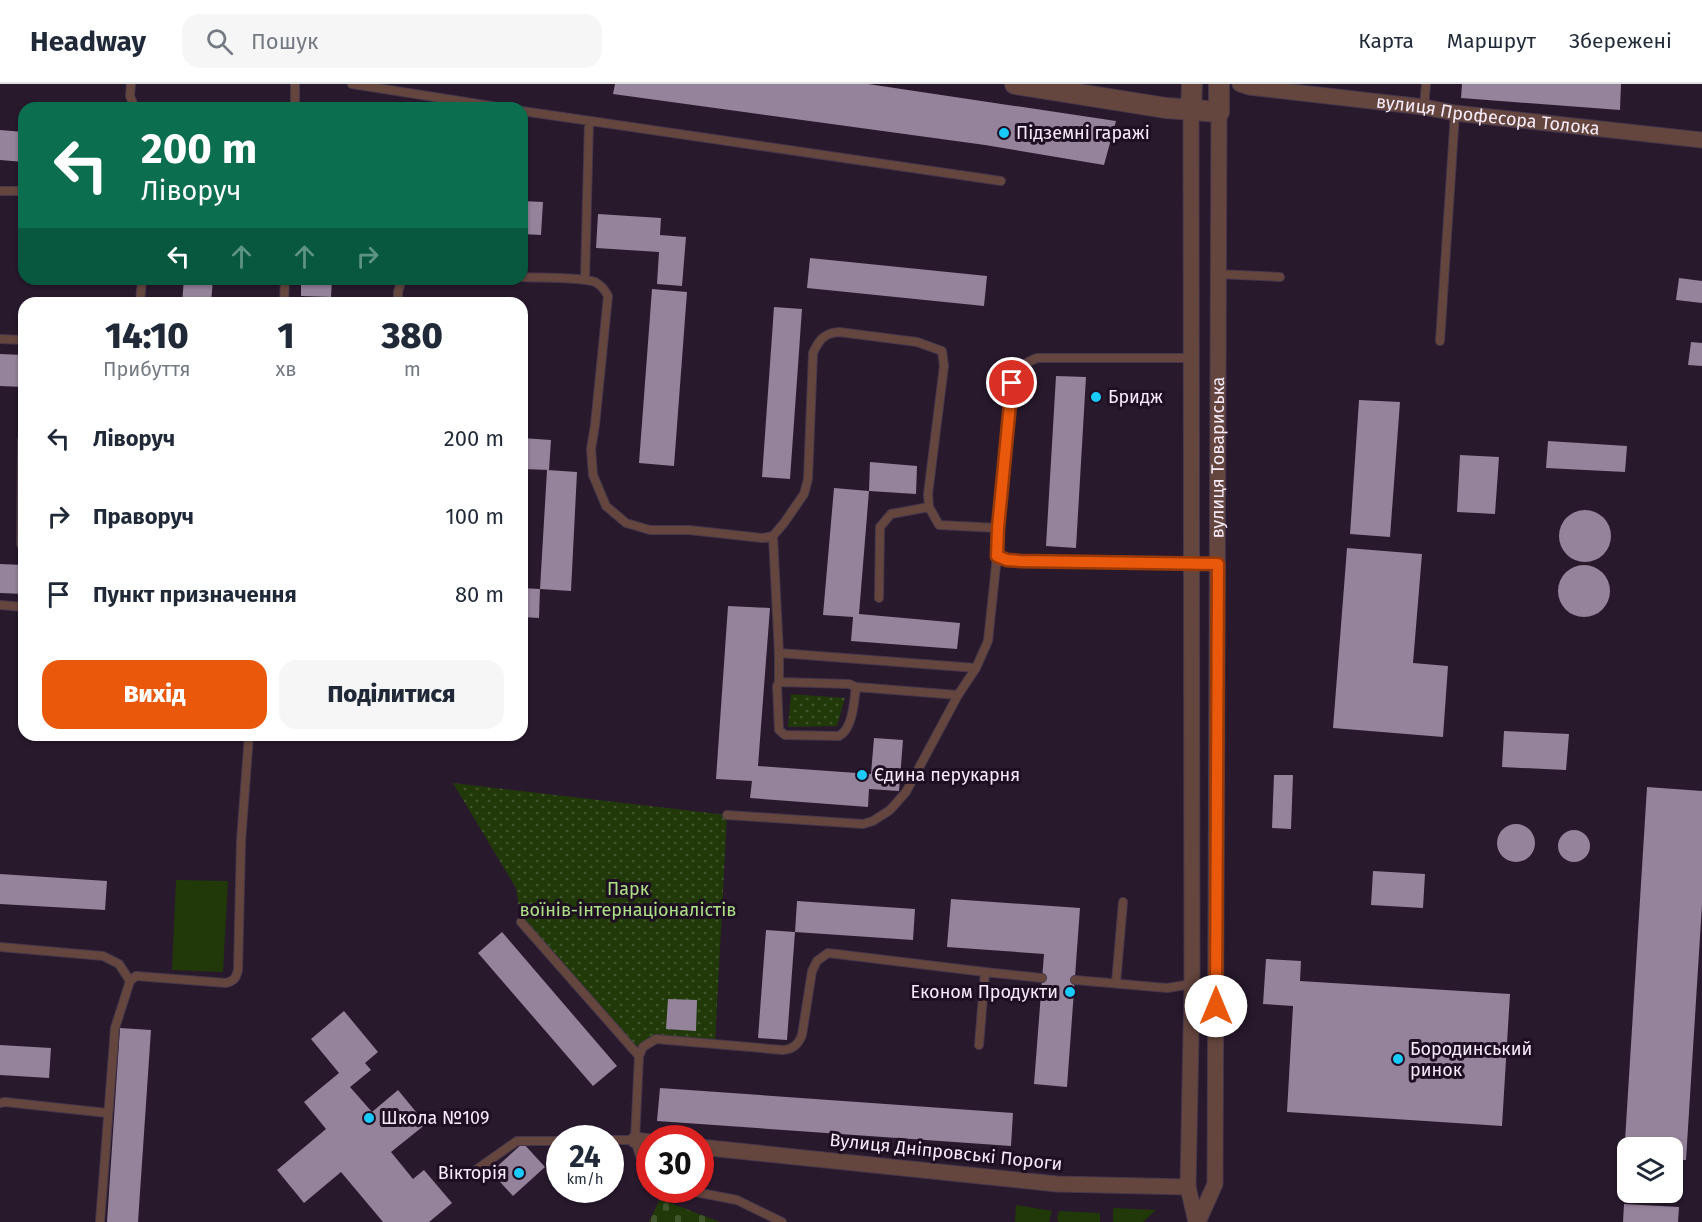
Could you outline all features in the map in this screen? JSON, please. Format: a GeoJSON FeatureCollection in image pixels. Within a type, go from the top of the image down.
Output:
{"type":"FeatureCollection","features":[{"type":"Feature","properties":{"kind":"street"},"geometry":{"type":"LineString","coordinates":[[1015,84],[1191,111],[1219,112]]}},
{"type":"Feature","properties":{"kind":"street","name":"вулиця Товариська"},"geometry":{"type":"LineString","coordinates":[[1192,84],[1192,984],[1188,1187],[1197,1222]]}},
{"type":"Feature","properties":{"kind":"street","name":"вулиця Товариська"},"geometry":{"type":"LineString","coordinates":[[1197,1222],[1215,1184],[1219,84]]}},
{"type":"Feature","properties":{"kind":"street","name":"вулиця Професора Толока"},"geometry":{"type":"LineString","coordinates":[[1240,84],[1249,87],[1424,107],[1455,113],[1702,140]]}},
{"type":"Feature","properties":{"kind":"street"},"geometry":{"type":"LineString","coordinates":[[1192,387],[1218,387]]}},
{"type":"Feature","properties":{"kind":"street","name":"Вулиця Дніпровські Пороги"},"geometry":{"type":"LineString","coordinates":[[714,1148],[1057,1184],[1188,1187]]}},
{"type":"Feature","properties":{"kind":"lane"},"geometry":{"type":"LineString","coordinates":[[131,84],[130,96],[133,102]]}},
{"type":"Feature","properties":{"kind":"lane"},"geometry":{"type":"LineString","coordinates":[[295,84],[295,102]]}},
{"type":"Feature","properties":{"kind":"lane"},"geometry":{"type":"LineString","coordinates":[[352,84],[466,102]]}},
{"type":"Feature","properties":{"kind":"lane"},"geometry":{"type":"LineString","coordinates":[[1424,107],[1426,84]]}},
{"type":"Feature","properties":{"kind":"lane"},"geometry":{"type":"LineString","coordinates":[[528,112],[1000,181]]}},
{"type":"Feature","properties":{"kind":"lane"},"geometry":{"type":"LineString","coordinates":[[1440,341],[1455,113]]}},
{"type":"Feature","properties":{"kind":"lane"},"geometry":{"type":"LineString","coordinates":[[585,280],[589,121]]}},
{"type":"Feature","properties":{"kind":"lane"},"geometry":{"type":"LineString","coordinates":[[0,190],[18,191]]}},
{"type":"Feature","properties":{"kind":"lane"},"geometry":{"type":"LineString","coordinates":[[1217,274],[1280,277]]}},
{"type":"Feature","properties":{"kind":"lane"},"geometry":{"type":"LineString","coordinates":[[528,277],[585,280],[596,283],[602,287],[609,301],[591,449],[593,475],[606,506],[626,523],[650,530],[689,531],[750,538],[773,536],[796,507],[806,487],[813,353],[823,336],[831,332],[917,342],[942,351],[944,366],[930,475],[929,507],[939,525],[998,528]]}},
{"type":"Feature","properties":{"kind":"lane"},"geometry":{"type":"LineString","coordinates":[[0,339],[18,340]]}},
{"type":"Feature","properties":{"kind":"lane"},"geometry":{"type":"LineString","coordinates":[[727,815],[863,824],[873,821],[890,810],[906,792],[958,695],[976,668],[988,641],[1012,383],[1020,367],[1037,358],[1192,358]]}},
{"type":"Feature","properties":{"kind":"lane"},"geometry":{"type":"LineString","coordinates":[[879,597],[880,527],[891,514],[929,507]]}},
{"type":"Feature","properties":{"kind":"lane"},"geometry":{"type":"LineString","coordinates":[[773,536],[779,653],[778,730],[785,735],[839,736],[844,734],[849,723],[856,687]]}},
{"type":"Feature","properties":{"kind":"lane"},"geometry":{"type":"LineString","coordinates":[[997,556],[1012,561],[1218,564]]}},
{"type":"Feature","properties":{"kind":"lane"},"geometry":{"type":"LineString","coordinates":[[0,605],[18,606]]}},
{"type":"Feature","properties":{"kind":"lane"},"geometry":{"type":"LineString","coordinates":[[779,653],[976,668]]}},
{"type":"Feature","properties":{"kind":"lane"},"geometry":{"type":"LineString","coordinates":[[779,682],[849,684],[856,687],[958,695]]}},
{"type":"Feature","properties":{"kind":"lane"},"geometry":{"type":"LineString","coordinates":[[100,1222],[115,1028],[130,981],[136,976],[226,983],[233,982],[236,977],[241,841],[249,741]]}},
{"type":"Feature","properties":{"kind":"lane"},"geometry":{"type":"LineString","coordinates":[[1116,983],[1123,902]]}},
{"type":"Feature","properties":{"kind":"lane"},"geometry":{"type":"LineString","coordinates":[[521,922],[639,1056]]}},
{"type":"Feature","properties":{"kind":"lane"},"geometry":{"type":"LineString","coordinates":[[0,947],[103,956],[119,964],[130,981]]}},
{"type":"Feature","properties":{"kind":"lane"},"geometry":{"type":"LineString","coordinates":[[641,1125],[639,1056],[643,1047],[656,1039],[791,1049],[800,1041],[802,1035],[814,965],[828,953],[1042,978]]}},
{"type":"Feature","properties":{"kind":"lane"},"geometry":{"type":"LineString","coordinates":[[979,1045],[985,972]]}},
{"type":"Feature","properties":{"kind":"lane"},"geometry":{"type":"LineString","coordinates":[[1075,981],[1167,988],[1192,984]]}},
{"type":"Feature","properties":{"kind":"lane"},"geometry":{"type":"LineString","coordinates":[[0,1103],[107,1113]]}},
{"type":"Feature","properties":{"kind":"lane"},"geometry":{"type":"LineString","coordinates":[[470,1174],[517,1141],[546,1141]]}},
{"type":"Feature","properties":{"kind":"lane"},"geometry":{"type":"LineString","coordinates":[[714,1196],[737,1200],[782,1222]]}},
{"type":"Feature","properties":{"kind":"green space"},"geometry":{"type":"Polygon","coordinates":[[[791,694],[845,698],[837,726],[788,727],[791,694]]]}},
{"type":"Feature","properties":{"kind":"green space","name":"Парк воїнів-інтернаціоналістів"},"geometry":{"type":"Polygon","coordinates":[[[453,783],[727,815],[715,1044],[656,1039],[639,1056],[521,922],[516,888],[453,783]]]}},
{"type":"Feature","properties":{"kind":"green space"},"geometry":{"type":"Polygon","coordinates":[[[176,880],[228,881],[223,972],[172,970],[176,880]]]}},
{"type":"Feature","properties":{"kind":"green space"},"geometry":{"type":"Polygon","coordinates":[[[658,1203],[670,1203],[720,1222],[649,1222],[658,1203]]]}},
{"type":"Feature","properties":{"kind":"green space"},"geometry":{"type":"Polygon","coordinates":[[[1016,1205],[1052,1211],[1049,1222],[1015,1222],[1016,1205]]]}},
{"type":"Feature","properties":{"kind":"green space"},"geometry":{"type":"Polygon","coordinates":[[[1113,1208],[1156,1210],[1143,1222],[1113,1222],[1113,1208]]]}},
{"type":"Feature","properties":{"kind":"green space"},"geometry":{"type":"Polygon","coordinates":[[[1059,1211],[1100,1213],[1100,1222],[1059,1222],[1057,1219],[1059,1211]]]}},
{"type":"Feature","properties":{"kind":"building","name":"Підземні гаражі"},"geometry":{"type":"Polygon","coordinates":[[[615,84],[868,84],[1116,121],[1104,165],[985,145],[613,94],[615,84]]]}},
{"type":"Feature","properties":{"kind":"building"},"geometry":{"type":"Polygon","coordinates":[[[1462,84],[1621,84],[1620,110],[1461,98],[1462,84]]]}},
{"type":"Feature","properties":{"kind":"building"},"geometry":{"type":"Polygon","coordinates":[[[0,130],[18,132],[18,162],[0,160],[0,130]]]}},
{"type":"Feature","properties":{"kind":"building"},"geometry":{"type":"Polygon","coordinates":[[[528,201],[543,202],[541,235],[528,234],[528,201]]]}},
{"type":"Feature","properties":{"kind":"building"},"geometry":{"type":"Polygon","coordinates":[[[598,214],[661,218],[660,235],[686,237],[682,286],[657,284],[659,252],[596,248],[598,214]]]}},
{"type":"Feature","properties":{"kind":"building"},"geometry":{"type":"Polygon","coordinates":[[[810,258],[987,276],[984,306],[807,288],[810,258]]]}},
{"type":"Feature","properties":{"kind":"building"},"geometry":{"type":"Polygon","coordinates":[[[1679,278],[1702,281],[1702,303],[1676,300],[1679,278]]]}},
{"type":"Feature","properties":{"kind":"building"},"geometry":{"type":"Polygon","coordinates":[[[184,285],[212,285],[212,297],[182,297],[184,285]]]}},
{"type":"Feature","properties":{"kind":"building"},"geometry":{"type":"Polygon","coordinates":[[[301,285],[332,285],[331,297],[301,296],[301,285]]]}},
{"type":"Feature","properties":{"kind":"building"},"geometry":{"type":"Polygon","coordinates":[[[652,289],[687,292],[674,466],[639,463],[652,289]]]}},
{"type":"Feature","properties":{"kind":"building"},"geometry":{"type":"Polygon","coordinates":[[[774,307],[802,309],[790,479],[762,477],[774,307]]]}},
{"type":"Feature","properties":{"kind":"building"},"geometry":{"type":"Polygon","coordinates":[[[1691,342],[1702,343],[1702,366],[1688,365],[1691,342]]]}},
{"type":"Feature","properties":{"kind":"building"},"geometry":{"type":"Polygon","coordinates":[[[0,354],[18,355],[18,387],[0,386],[0,354]]]}},
{"type":"Feature","properties":{"kind":"building"},"geometry":{"type":"Polygon","coordinates":[[[1056,376],[1086,377],[1076,548],[1046,546],[1056,376]]]}},
{"type":"Feature","properties":{"kind":"building"},"geometry":{"type":"Polygon","coordinates":[[[1359,400],[1400,402],[1390,537],[1350,534],[1359,400]]]}},
{"type":"Feature","properties":{"kind":"building"},"geometry":{"type":"Polygon","coordinates":[[[528,438],[551,440],[549,470],[528,469],[528,438]]]}},
{"type":"Feature","properties":{"kind":"building"},"geometry":{"type":"Polygon","coordinates":[[[1548,441],[1627,446],[1625,472],[1546,468],[1548,441]]]}},
{"type":"Feature","properties":{"kind":"building"},"geometry":{"type":"Polygon","coordinates":[[[1460,455],[1499,457],[1495,514],[1457,512],[1460,455]]]}},
{"type":"Feature","properties":{"kind":"building"},"geometry":{"type":"Polygon","coordinates":[[[870,462],[917,466],[916,494],[869,491],[870,462]]]}},
{"type":"Feature","properties":{"kind":"building"},"geometry":{"type":"Polygon","coordinates":[[[547,470],[577,472],[571,591],[540,589],[547,470]]]}},
{"type":"Feature","properties":{"kind":"building"},"geometry":{"type":"Polygon","coordinates":[[[834,488],[869,491],[859,614],[960,623],[957,649],[851,641],[853,617],[823,615],[834,488]]]}},
{"type":"Feature","properties":{"kind":"building"},"geometry":{"type":"Polygon","coordinates":[[[1585,510],[1595,512],[1603,518],[1609,526],[1611,536],[1609,546],[1603,554],[1595,560],[1585,562],[1575,560],[1567,554],[1561,546],[1559,536],[1561,526],[1567,518],[1575,512],[1585,510]]]}},
{"type":"Feature","properties":{"kind":"building"},"geometry":{"type":"Polygon","coordinates":[[[1347,548],[1422,554],[1413,663],[1448,666],[1443,737],[1333,728],[1347,548]]]}},
{"type":"Feature","properties":{"kind":"building"},"geometry":{"type":"Polygon","coordinates":[[[0,564],[18,565],[18,594],[0,593],[0,564]]]}},
{"type":"Feature","properties":{"kind":"building"},"geometry":{"type":"Polygon","coordinates":[[[1584,565],[1594,567],[1602,573],[1608,581],[1610,591],[1608,601],[1602,609],[1594,615],[1584,617],[1574,615],[1566,609],[1560,601],[1558,591],[1560,581],[1566,573],[1574,567],[1584,565]]]}},
{"type":"Feature","properties":{"kind":"building"},"geometry":{"type":"Polygon","coordinates":[[[528,588],[540,589],[539,618],[528,617],[528,588]]]}},
{"type":"Feature","properties":{"kind":"building"},"geometry":{"type":"Polygon","coordinates":[[[728,606],[770,608],[758,766],[871,774],[874,738],[903,740],[899,791],[869,789],[868,807],[750,798],[752,781],[716,779],[728,606]]]}},
{"type":"Feature","properties":{"kind":"building"},"geometry":{"type":"Polygon","coordinates":[[[1504,731],[1569,734],[1566,770],[1502,767],[1504,731]]]}},
{"type":"Feature","properties":{"kind":"building"},"geometry":{"type":"Polygon","coordinates":[[[1274,775],[1293,775],[1291,829],[1272,828],[1274,775]]]}},
{"type":"Feature","properties":{"kind":"building"},"geometry":{"type":"Polygon","coordinates":[[[1647,787],[1702,791],[1702,905],[1686,1160],[1683,1160],[1683,1137],[1625,1137],[1647,787]]]}},
{"type":"Feature","properties":{"kind":"building"},"geometry":{"type":"Polygon","coordinates":[[[1516,824],[1523,825],[1529,830],[1534,836],[1534,850],[1529,856],[1523,861],[1516,862],[1509,861],[1503,856],[1498,850],[1497,843],[1498,836],[1503,830],[1509,825],[1516,824]]]}},
{"type":"Feature","properties":{"kind":"building"},"geometry":{"type":"Polygon","coordinates":[[[1574,830],[1586,834],[1590,846],[1586,858],[1574,862],[1562,858],[1558,846],[1562,834],[1574,830]]]}},
{"type":"Feature","properties":{"kind":"building"},"geometry":{"type":"Polygon","coordinates":[[[1373,871],[1425,874],[1423,908],[1371,905],[1373,871]]]}},
{"type":"Feature","properties":{"kind":"building"},"geometry":{"type":"Polygon","coordinates":[[[0,874],[107,881],[105,910],[0,904],[0,874]]]}},
{"type":"Feature","properties":{"kind":"building"},"geometry":{"type":"Polygon","coordinates":[[[951,899],[1080,908],[1067,1087],[1034,1084],[1044,954],[947,947],[951,899]]]}},
{"type":"Feature","properties":{"kind":"building"},"geometry":{"type":"Polygon","coordinates":[[[797,901],[915,909],[913,940],[795,932],[797,901]]]}},
{"type":"Feature","properties":{"kind":"building"},"geometry":{"type":"Polygon","coordinates":[[[766,930],[795,932],[787,1040],[758,1038],[766,930]]]}},
{"type":"Feature","properties":{"kind":"building"},"geometry":{"type":"Polygon","coordinates":[[[502,932],[617,1066],[593,1086],[478,953],[502,932]]]}},
{"type":"Feature","properties":{"kind":"building","name":"Бородинський ринок"},"geometry":{"type":"Polygon","coordinates":[[[1266,959],[1301,961],[1300,981],[1510,994],[1502,1126],[1287,1112],[1293,1006],[1263,1004],[1266,959]]]}},
{"type":"Feature","properties":{"kind":"building"},"geometry":{"type":"Polygon","coordinates":[[[668,999],[697,1000],[696,1031],[666,1029],[668,999]]]}},
{"type":"Feature","properties":{"kind":"building","name":"Школа №109"},"geometry":{"type":"Polygon","coordinates":[[[344,1011],[378,1052],[365,1063],[371,1070],[350,1087],[372,1112],[398,1090],[426,1124],[391,1152],[413,1179],[424,1170],[452,1203],[429,1222],[383,1222],[341,1172],[304,1203],[277,1170],[326,1129],[304,1102],[339,1073],[311,1039],[344,1011]]]}},
{"type":"Feature","properties":{"kind":"building"},"geometry":{"type":"Polygon","coordinates":[[[120,1028],[151,1030],[138,1222],[107,1222],[120,1028]]]}},
{"type":"Feature","properties":{"kind":"building"},"geometry":{"type":"Polygon","coordinates":[[[0,1045],[51,1048],[49,1078],[0,1075],[0,1045]]]}},
{"type":"Feature","properties":{"kind":"building"},"geometry":{"type":"Polygon","coordinates":[[[660,1088],[1013,1113],[1011,1146],[657,1121],[660,1088]]]}},
{"type":"Feature","properties":{"kind":"building","name":"Вікторія"},"geometry":{"type":"Polygon","coordinates":[[[523,1143],[545,1167],[513,1196],[491,1172],[523,1143]]]}},
{"type":"Feature","properties":{"kind":"building"},"geometry":{"type":"Polygon","coordinates":[[[1624,1204],[1679,1207],[1678,1222],[1623,1222],[1624,1204]]]}},
{"type":"Feature","properties":{"kind":"place","name":"Підземні гаражі"},"geometry":{"type":"Point","coordinates":[1004,133]}},
{"type":"Feature","properties":{"kind":"place","name":"Бридж"},"geometry":{"type":"Point","coordinates":[1096,397]}},
{"type":"Feature","properties":{"kind":"place","name":"Єдина перукарня"},"geometry":{"type":"Point","coordinates":[862,775]}},
{"type":"Feature","properties":{"kind":"place","name":"Економ Продукти"},"geometry":{"type":"Point","coordinates":[1070,992]}},
{"type":"Feature","properties":{"kind":"place","name":"Бородинський ринок"},"geometry":{"type":"Point","coordinates":[1398,1059]}},
{"type":"Feature","properties":{"kind":"place","name":"Школа №109"},"geometry":{"type":"Point","coordinates":[369,1118]}},
{"type":"Feature","properties":{"kind":"place","name":"Вікторія"},"geometry":{"type":"Point","coordinates":[519,1173]}},
{"type":"Feature","properties":{"kind":"route"},"geometry":{"type":"LineString","coordinates":[[1012,383],[997,556],[1012,561],[1218,564],[1216,1006]]}}]}
